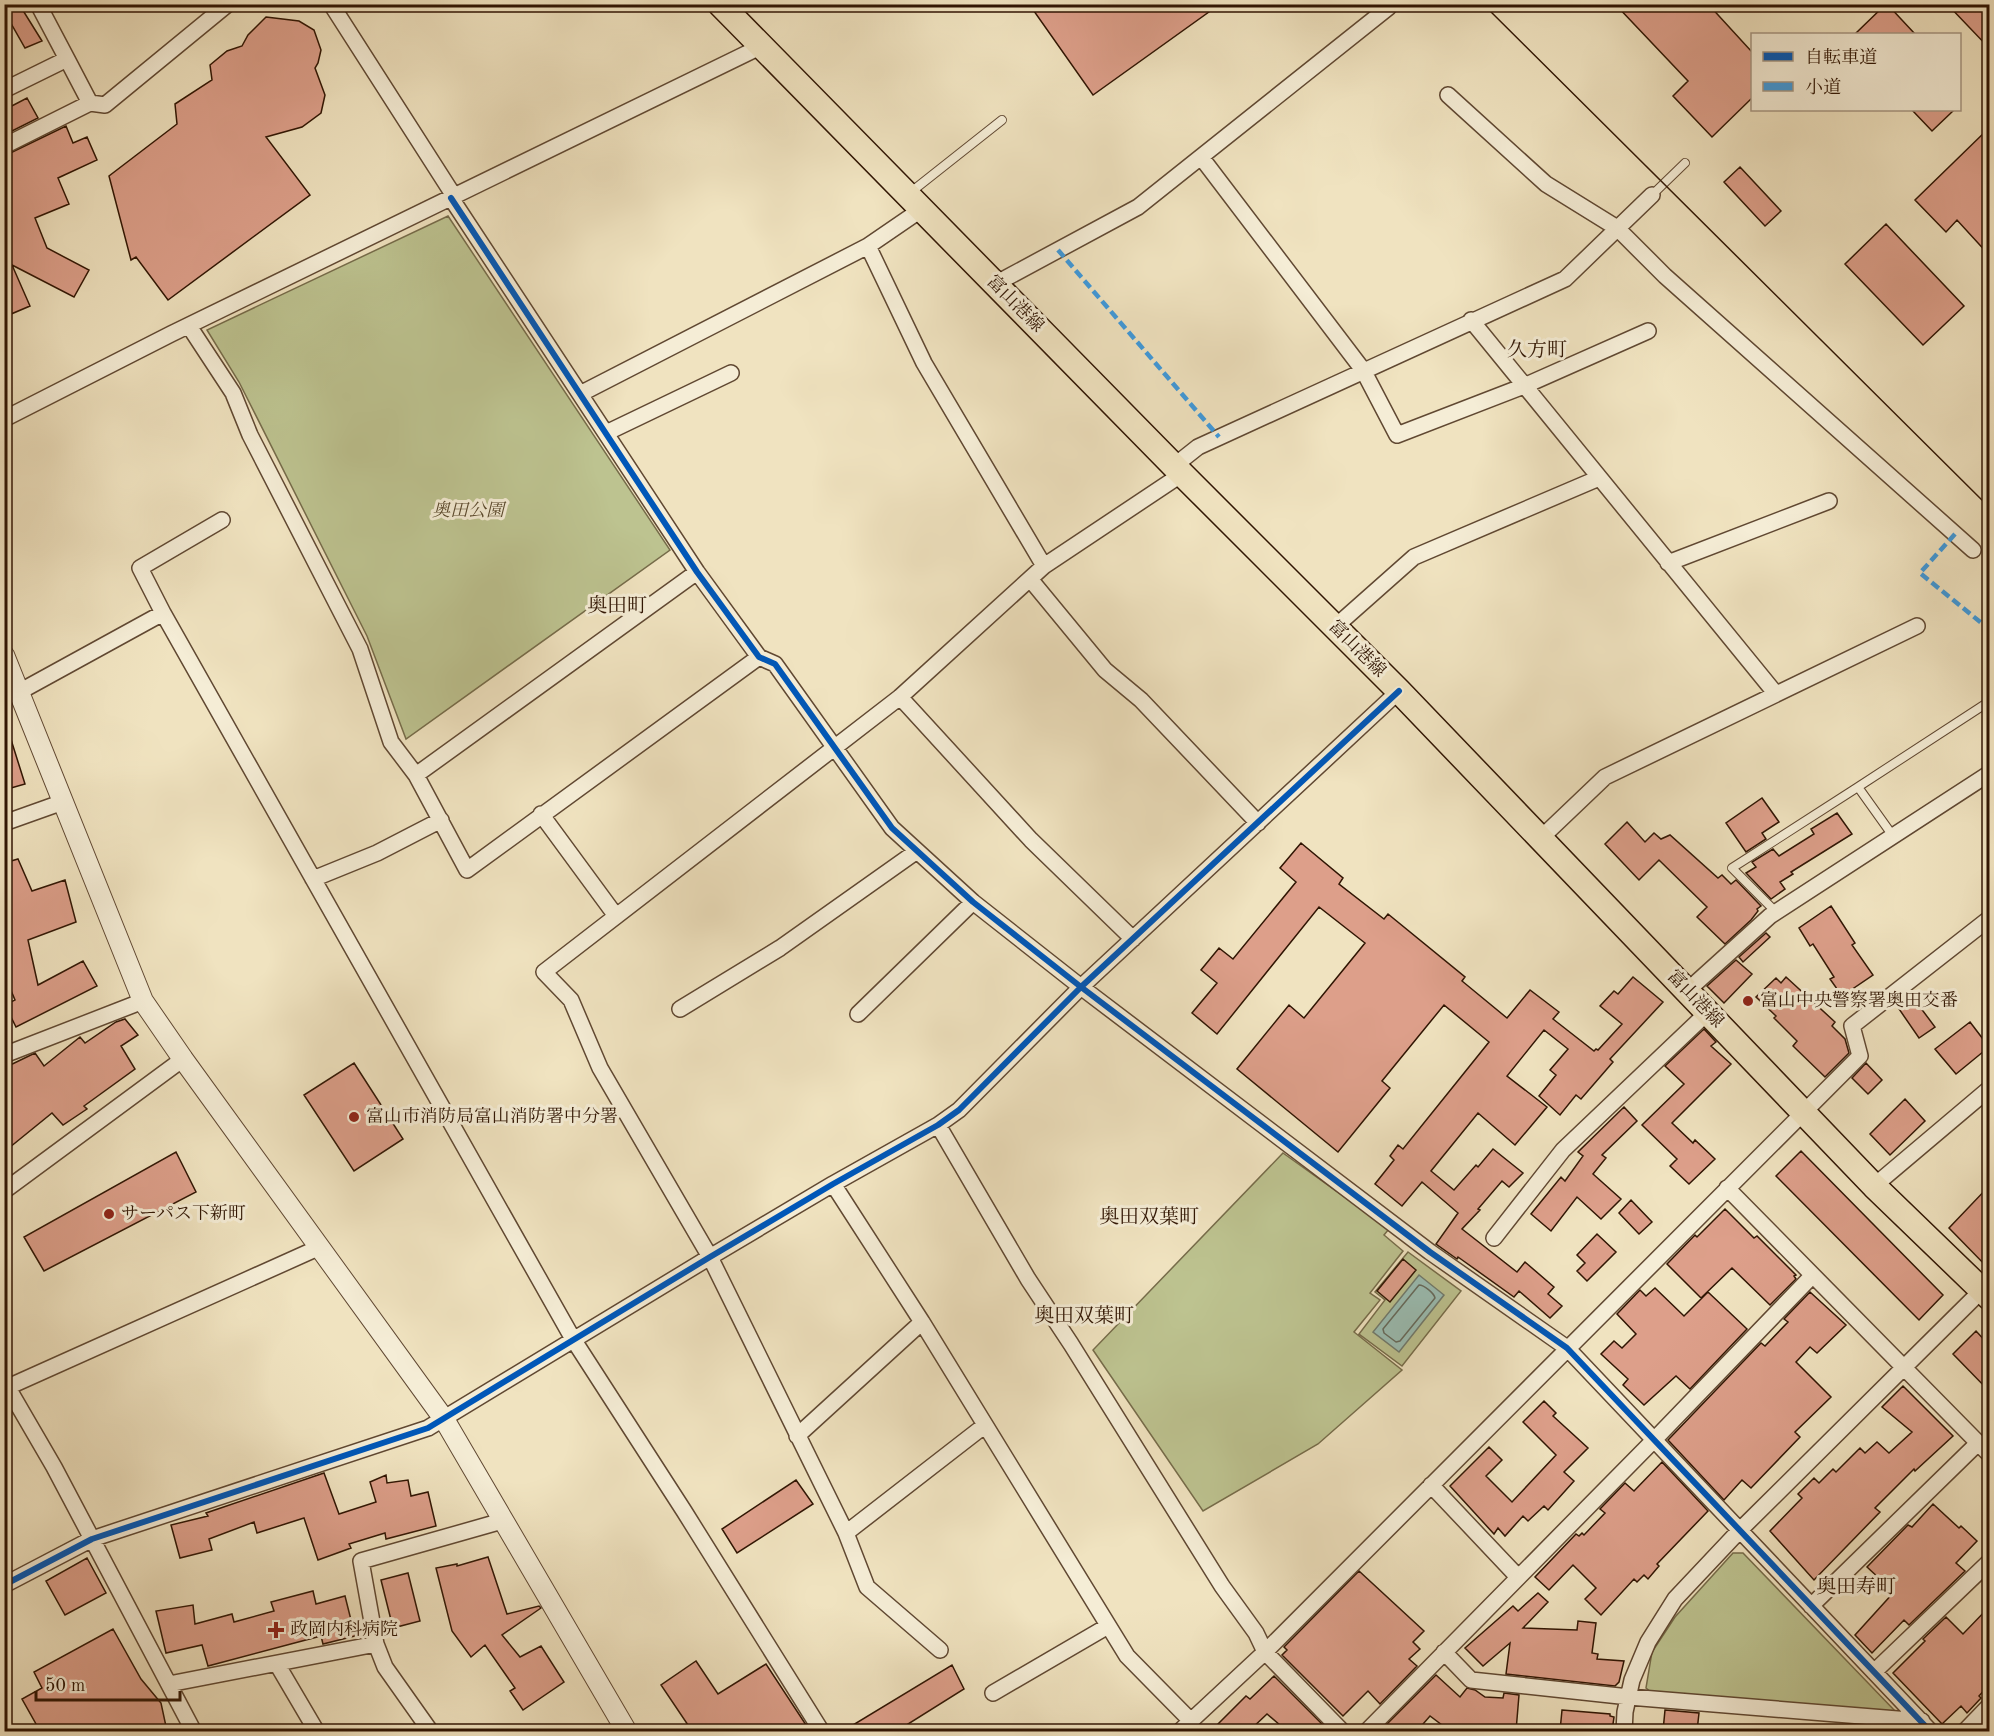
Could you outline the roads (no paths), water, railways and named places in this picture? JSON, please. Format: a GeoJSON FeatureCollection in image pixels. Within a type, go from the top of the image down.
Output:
{"type":"FeatureCollection","features":[{"type":"Feature","properties":{"kind":"main road","name":"富山港線"},"geometry":{"type":"LineString","coordinates":[[720,4],[1178,470],[1399,691],[1874,1186],[1987,1294]]}},
{"type":"Feature","properties":{"kind":"street"},"geometry":{"type":"LineString","coordinates":[[38,4],[90,104]]}},
{"type":"Feature","properties":{"kind":"street"},"geometry":{"type":"LineString","coordinates":[[4,146],[90,104],[105,105],[228,4]]}},
{"type":"Feature","properties":{"kind":"street"},"geometry":{"type":"LineString","coordinates":[[331,4],[435,165],[452,197],[697,572],[759,657],[775,664],[892,828],[973,902],[1081,987],[1430,1252],[1567,1348],[1926,1726]]}},
{"type":"Feature","properties":{"kind":"street"},"geometry":{"type":"LineString","coordinates":[[995,284],[1138,207],[1389,7]]}},
{"type":"Feature","properties":{"kind":"street"},"geometry":{"type":"LineString","coordinates":[[4,419],[762,46]]}},
{"type":"Feature","properties":{"kind":"street"},"geometry":{"type":"LineString","coordinates":[[4,90],[67,60]]}},
{"type":"Feature","properties":{"kind":"street"},"geometry":{"type":"LineString","coordinates":[[1448,95],[1546,184],[1617,228],[1665,276],[1973,550]]}},
{"type":"Feature","properties":{"kind":"street"},"geometry":{"type":"LineString","coordinates":[[1201,157],[1363,370],[1397,435],[1524,386],[1648,331]]}},
{"type":"Feature","properties":{"kind":"street"},"geometry":{"type":"LineString","coordinates":[[940,1650],[867,1587],[846,1533],[710,1257],[600,1068],[572,1000],[544,972],[900,697],[1044,566],[1178,470],[1198,447],[1564,279],[1652,195]]}},
{"type":"Feature","properties":{"kind":"street"},"geometry":{"type":"LineString","coordinates":[[580,394],[868,246],[914,202]]}},
{"type":"Feature","properties":{"kind":"street"},"geometry":{"type":"LineString","coordinates":[[868,246],[924,363],[1044,566]]}},
{"type":"Feature","properties":{"kind":"street"},"geometry":{"type":"LineString","coordinates":[[1471,321],[1776,694]]}},
{"type":"Feature","properties":{"kind":"street"},"geometry":{"type":"LineString","coordinates":[[189,326],[233,393],[250,435],[360,649],[391,742],[416,774],[467,870],[759,657]]}},
{"type":"Feature","properties":{"kind":"street"},"geometry":{"type":"LineString","coordinates":[[606,433],[731,373]]}},
{"type":"Feature","properties":{"kind":"street"},"geometry":{"type":"LineString","coordinates":[[1335,627],[1414,557],[1599,478]]}},
{"type":"Feature","properties":{"kind":"street"},"geometry":{"type":"LineString","coordinates":[[1668,563],[1829,501]]}},
{"type":"Feature","properties":{"kind":"street"},"geometry":{"type":"LineString","coordinates":[[222,520],[140,568],[163,613],[573,1339],[691,1521],[822,1731]]}},
{"type":"Feature","properties":{"kind":"street"},"geometry":{"type":"LineString","coordinates":[[416,774],[697,572]]}},
{"type":"Feature","properties":{"kind":"street"},"geometry":{"type":"LineString","coordinates":[[1030,579],[1106,670],[1141,700],[1258,823]]}},
{"type":"Feature","properties":{"kind":"street"},"geometry":{"type":"LineString","coordinates":[[20,692],[163,613]]}},
{"type":"Feature","properties":{"kind":"street"},"geometry":{"type":"LineString","coordinates":[[1541,838],[1605,777],[1917,626]]}},
{"type":"Feature","properties":{"kind":"street"},"geometry":{"type":"LineString","coordinates":[[4,655],[143,1001],[444,1419],[627,1731]]}},
{"type":"Feature","properties":{"kind":"street"},"geometry":{"type":"LineString","coordinates":[[4,1585],[92,1539],[428,1428],[710,1257],[938,1125],[959,1110],[1081,987],[1399,691]]}},
{"type":"Feature","properties":{"kind":"street"},"geometry":{"type":"LineString","coordinates":[[900,697],[1031,840],[1133,939]]}},
{"type":"Feature","properties":{"kind":"street"},"geometry":{"type":"LineString","coordinates":[[1687,991],[1776,912],[1989,773]]}},
{"type":"Feature","properties":{"kind":"street"},"geometry":{"type":"LineString","coordinates":[[4,823],[63,802]]}},
{"type":"Feature","properties":{"kind":"street"},"geometry":{"type":"LineString","coordinates":[[541,814],[616,916]]}},
{"type":"Feature","properties":{"kind":"street"},"geometry":{"type":"LineString","coordinates":[[313,879],[377,853],[441,820]]}},
{"type":"Feature","properties":{"kind":"street"},"geometry":{"type":"LineString","coordinates":[[680,1010],[780,948],[917,851]]}},
{"type":"Feature","properties":{"kind":"street"},"geometry":{"type":"LineString","coordinates":[[858,1014],[973,902]]}},
{"type":"Feature","properties":{"kind":"street"},"geometry":{"type":"LineString","coordinates":[[833,1184],[922,1322],[1127,1656],[1184,1726],[1264,1652],[1860,1056],[1852,1026],[1989,918]]}},
{"type":"Feature","properties":{"kind":"street"},"geometry":{"type":"LineString","coordinates":[[4,1055],[143,1001]]}},
{"type":"Feature","properties":{"kind":"street"},"geometry":{"type":"LineString","coordinates":[[1494,1238],[1563,1150],[1708,1012]]}},
{"type":"Feature","properties":{"kind":"street"},"geometry":{"type":"LineString","coordinates":[[4,1191],[183,1059]]}},
{"type":"Feature","properties":{"kind":"street"},"geometry":{"type":"LineString","coordinates":[[1874,1186],[1989,1088]]}},
{"type":"Feature","properties":{"kind":"street"},"geometry":{"type":"LineString","coordinates":[[938,1125],[1028,1279],[1222,1586],[1256,1633],[1264,1652],[1343,1731]]}},
{"type":"Feature","properties":{"kind":"street"},"geometry":{"type":"LineString","coordinates":[[1727,1188],[1989,1455]]}},
{"type":"Feature","properties":{"kind":"street"},"geometry":{"type":"LineString","coordinates":[[194,1731],[54,1467],[6,1384],[320,1247]]}},
{"type":"Feature","properties":{"kind":"street"},"geometry":{"type":"LineString","coordinates":[[1366,1731],[1654,1440],[1812,1276]]}},
{"type":"Feature","properties":{"kind":"street"},"geometry":{"type":"LineString","coordinates":[[1624,1731],[1632,1680],[1648,1642],[1675,1599],[1740,1530],[1904,1369],[1987,1294]]}},
{"type":"Feature","properties":{"kind":"street"},"geometry":{"type":"LineString","coordinates":[[797,1436],[922,1322]]}},
{"type":"Feature","properties":{"kind":"street"},"geometry":{"type":"LineString","coordinates":[[846,1533],[984,1426]]}},
{"type":"Feature","properties":{"kind":"street"},"geometry":{"type":"LineString","coordinates":[[1811,1605],[1978,1443]]}},
{"type":"Feature","properties":{"kind":"street"},"geometry":{"type":"LineString","coordinates":[[1431,1485],[1518,1577]]}},
{"type":"Feature","properties":{"kind":"street"},"geometry":{"type":"LineString","coordinates":[[431,1731],[385,1667],[376,1644],[361,1561],[502,1521]]}},
{"type":"Feature","properties":{"kind":"street"},"geometry":{"type":"LineString","coordinates":[[1874,1672],[1989,1561]]}},
{"type":"Feature","properties":{"kind":"street"},"geometry":{"type":"LineString","coordinates":[[993,1693],[1108,1626]]}},
{"type":"Feature","properties":{"kind":"street"},"geometry":{"type":"LineString","coordinates":[[169,1684],[376,1644]]}},
{"type":"Feature","properties":{"kind":"street"},"geometry":{"type":"LineString","coordinates":[[1444,1652],[1471,1680],[1926,1726]]}},
{"type":"Feature","properties":{"kind":"street"},"geometry":{"type":"LineString","coordinates":[[277,1664],[317,1731]]}},
{"type":"Feature","properties":{"kind":"street"},"geometry":{"type":"LineString","coordinates":[[1964,1731],[1989,1705]]}},
{"type":"Feature","properties":{"kind":"lane"},"geometry":{"type":"LineString","coordinates":[[914,202],[1002,120]]}},
{"type":"Feature","properties":{"kind":"lane"},"geometry":{"type":"LineString","coordinates":[[1652,195],[1685,163]]}},
{"type":"Feature","properties":{"kind":"lane"},"geometry":{"type":"LineString","coordinates":[[1776,912],[1732,868],[1989,701]]}},
{"type":"Feature","properties":{"kind":"lane"},"geometry":{"type":"LineString","coordinates":[[1858,787],[1893,836]]}},
{"type":"Feature","properties":{"kind":"water"},"geometry":{"type":"Polygon","coordinates":[[[1419,1275],[1444,1295],[1399,1352],[1373,1332],[1419,1275]]]}},
{"type":"Feature","properties":{"kind":"tram line"},"geometry":{"type":"LineString","coordinates":[[1483,4],[1990,508]]}},
{"type":"Feature","properties":{"kind":"place","name":"富山中央警察署奥田交番"},"geometry":{"type":"Point","coordinates":[1748,1001]}},
{"type":"Feature","properties":{"kind":"place","name":"富山市消防局富山消防署中分署"},"geometry":{"type":"Point","coordinates":[354,1117]}},
{"type":"Feature","properties":{"kind":"place","name":"サーパス下新町"},"geometry":{"type":"Point","coordinates":[109,1214]}},
{"type":"Feature","properties":{"kind":"place","name":"政岡内科病院"},"geometry":{"type":"Point","coordinates":[276,1630]}},
{"type":"Feature","properties":{"kind":"district","name":"久方町"},"geometry":{"type":"Point","coordinates":[1537,351]}},
{"type":"Feature","properties":{"kind":"district","name":"奥田町"},"geometry":{"type":"Point","coordinates":[617,607]}},
{"type":"Feature","properties":{"kind":"district","name":"奥田双葉町"},"geometry":{"type":"Point","coordinates":[1149,1218]}},
{"type":"Feature","properties":{"kind":"district","name":"奥田双葉町"},"geometry":{"type":"Point","coordinates":[1084,1317]}},
{"type":"Feature","properties":{"kind":"district","name":"奥田寿町"},"geometry":{"type":"Point","coordinates":[1856,1588]}},
{"type":"Feature","properties":{"kind":"park label","name":"奥田公園"},"geometry":{"type":"Point","coordinates":[468,511]}}]}
